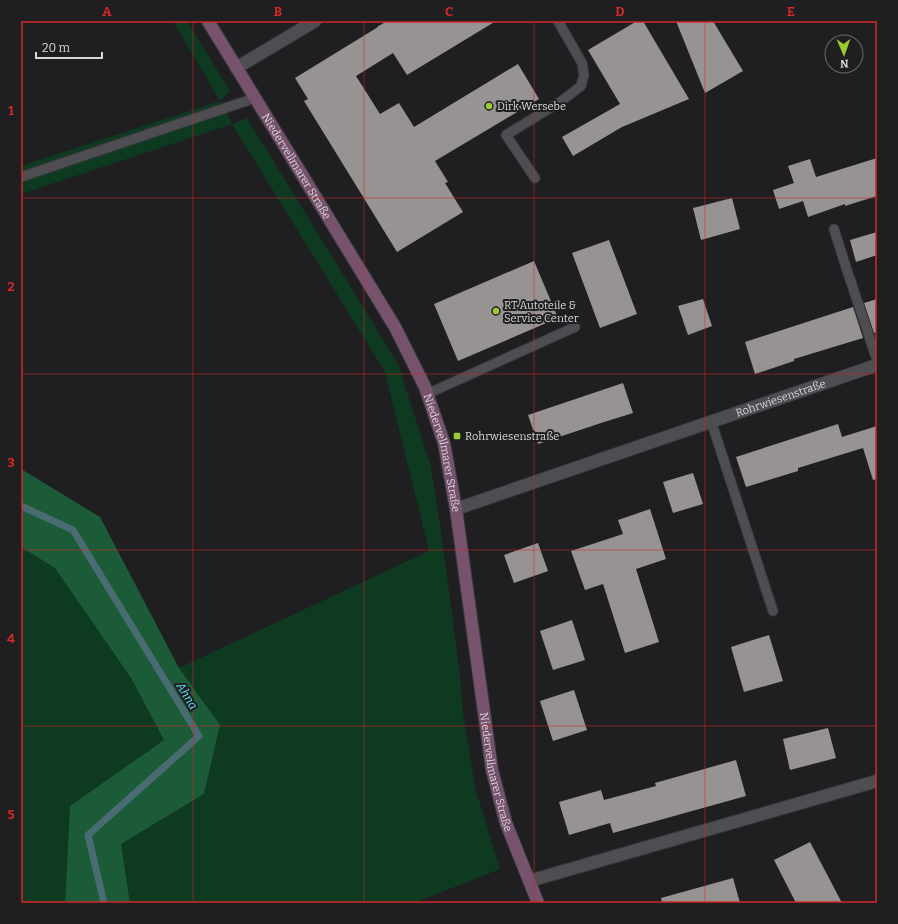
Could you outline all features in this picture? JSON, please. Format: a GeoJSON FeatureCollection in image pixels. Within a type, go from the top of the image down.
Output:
{"type":"FeatureCollection","features":[{"type":"Feature","properties":{"kind":"main road","name":"Niedervellmarer Straße"},"geometry":{"type":"LineString","coordinates":[[208,21],[395,327],[428,394],[444,443],[456,509],[492,770],[506,823],[538,903]]}},
{"type":"Feature","properties":{"kind":"street"},"geometry":{"type":"LineString","coordinates":[[236,68],[315,21]]}},
{"type":"Feature","properties":{"kind":"street","name":"Rohrwiesenstraße"},"geometry":{"type":"LineString","coordinates":[[456,509],[877,365]]}},
{"type":"Feature","properties":{"kind":"street"},"geometry":{"type":"LineString","coordinates":[[529,881],[877,781]]}},
{"type":"Feature","properties":{"kind":"lane"},"geometry":{"type":"LineString","coordinates":[[535,178],[506,135],[560,102],[581,86],[584,75],[582,63],[558,21]]}},
{"type":"Feature","properties":{"kind":"lane"},"geometry":{"type":"LineString","coordinates":[[21,177],[255,98]]}},
{"type":"Feature","properties":{"kind":"lane"},"geometry":{"type":"LineString","coordinates":[[834,229],[877,360]]}},
{"type":"Feature","properties":{"kind":"lane"},"geometry":{"type":"LineString","coordinates":[[428,394],[574,327]]}},
{"type":"Feature","properties":{"kind":"lane"},"geometry":{"type":"LineString","coordinates":[[711,422],[773,612]]}},
{"type":"Feature","properties":{"kind":"green space"},"geometry":{"type":"Polygon","coordinates":[[[173,21],[187,21],[230,91],[220,101],[173,21]]]}},
{"type":"Feature","properties":{"kind":"green space"},"geometry":{"type":"Polygon","coordinates":[[[220,101],[232,124],[21,194],[21,166],[220,101]]]}},
{"type":"Feature","properties":{"kind":"green space"},"geometry":{"type":"Polygon","coordinates":[[[247,118],[398,364],[431,467],[460,676],[463,714],[476,791],[500,869],[414,903],[130,903],[121,844],[204,794],[220,725],[179,668],[429,551],[385,372],[232,124],[247,118]]]}},
{"type":"Feature","properties":{"kind":"green space"},"geometry":{"type":"Polygon","coordinates":[[[21,469],[100,517],[179,668],[220,725],[204,794],[121,844],[130,903],[65,903],[70,806],[164,740],[131,678],[55,568],[21,547],[21,469]]]}},
{"type":"Feature","properties":{"kind":"green space"},"geometry":{"type":"Polygon","coordinates":[[[21,547],[55,567],[131,678],[164,740],[70,806],[65,903],[21,903],[21,547]]]}},
{"type":"Feature","properties":{"kind":"building"},"geometry":{"type":"Polygon","coordinates":[[[387,21],[496,21],[407,75],[393,53],[356,76],[380,114],[399,103],[414,127],[518,64],[539,99],[435,161],[448,182],[445,183],[463,212],[397,252],[304,101],[308,99],[295,78],[387,21]]]}},
{"type":"Feature","properties":{"kind":"building"},"geometry":{"type":"Polygon","coordinates":[[[637,21],[643,21],[689,99],[622,127],[573,156],[562,137],[620,104],[588,50],[637,21]]]}},
{"type":"Feature","properties":{"kind":"building"},"geometry":{"type":"Polygon","coordinates":[[[676,21],[713,21],[743,71],[705,93],[676,21]]]}},
{"type":"Feature","properties":{"kind":"building"},"geometry":{"type":"Polygon","coordinates":[[[877,158],[877,196],[845,206],[845,204],[808,217],[803,201],[779,209],[773,190],[794,183],[788,166],[810,159],[816,177],[877,158]]]}},
{"type":"Feature","properties":{"kind":"building"},"geometry":{"type":"Polygon","coordinates":[[[732,198],[740,229],[701,240],[693,208],[732,198]]]}},
{"type":"Feature","properties":{"kind":"building"},"geometry":{"type":"Polygon","coordinates":[[[877,232],[877,255],[856,262],[850,240],[877,232]]]}},
{"type":"Feature","properties":{"kind":"building"},"geometry":{"type":"Polygon","coordinates":[[[609,240],[637,314],[600,328],[572,253],[609,240]]]}},
{"type":"Feature","properties":{"kind":"building","name":"RT Autoteile & Service Center"},"geometry":{"type":"Polygon","coordinates":[[[534,261],[558,318],[458,361],[434,304],[534,261]]]}},
{"type":"Feature","properties":{"kind":"building"},"geometry":{"type":"Polygon","coordinates":[[[703,299],[712,326],[688,335],[678,306],[703,299]]]}},
{"type":"Feature","properties":{"kind":"building"},"geometry":{"type":"Polygon","coordinates":[[[877,299],[877,332],[874,333],[864,303],[877,299]]]}},
{"type":"Feature","properties":{"kind":"building"},"geometry":{"type":"Polygon","coordinates":[[[853,307],[863,338],[794,359],[794,361],[755,374],[745,342],[853,307]]]}},
{"type":"Feature","properties":{"kind":"building"},"geometry":{"type":"Polygon","coordinates":[[[623,383],[633,413],[538,444],[528,415],[623,383]]]}},
{"type":"Feature","properties":{"kind":"building"},"geometry":{"type":"Polygon","coordinates":[[[838,424],[842,437],[877,426],[877,479],[873,480],[863,448],[798,468],[798,471],[746,487],[736,457],[838,424]]]}},
{"type":"Feature","properties":{"kind":"building"},"geometry":{"type":"Polygon","coordinates":[[[693,473],[703,504],[673,513],[663,482],[693,473]]]}},
{"type":"Feature","properties":{"kind":"building"},"geometry":{"type":"Polygon","coordinates":[[[650,509],[666,559],[636,569],[659,642],[625,653],[603,584],[585,590],[571,551],[623,534],[618,520],[650,509]]]}},
{"type":"Feature","properties":{"kind":"building"},"geometry":{"type":"Polygon","coordinates":[[[538,543],[548,571],[514,583],[504,555],[538,543]]]}},
{"type":"Feature","properties":{"kind":"building"},"geometry":{"type":"Polygon","coordinates":[[[572,620],[585,660],[553,670],[540,631],[572,620]]]}},
{"type":"Feature","properties":{"kind":"building"},"geometry":{"type":"Polygon","coordinates":[[[769,635],[783,681],[744,692],[731,647],[769,635]]]}},
{"type":"Feature","properties":{"kind":"building"},"geometry":{"type":"Polygon","coordinates":[[[574,690],[587,730],[553,741],[540,701],[574,690]]]}},
{"type":"Feature","properties":{"kind":"building"},"geometry":{"type":"Polygon","coordinates":[[[828,728],[836,758],[790,770],[783,739],[828,728]]]}},
{"type":"Feature","properties":{"kind":"building"},"geometry":{"type":"Polygon","coordinates":[[[736,760],[746,796],[613,833],[610,823],[569,835],[559,802],[601,790],[604,800],[656,786],[655,783],[736,760]]]}},
{"type":"Feature","properties":{"kind":"building"},"geometry":{"type":"Polygon","coordinates":[[[810,842],[842,903],[796,903],[774,860],[810,842]]]}},
{"type":"Feature","properties":{"kind":"building"},"geometry":{"type":"Polygon","coordinates":[[[733,878],[740,903],[662,903],[661,898],[733,878]]]}},
{"type":"Feature","properties":{"kind":"waterway","name":"Ahna"},"geometry":{"type":"LineString","coordinates":[[21,506],[73,530],[199,736],[88,835],[104,903]]}},
{"type":"Feature","properties":{"kind":"place","name":"Dirk Wersebe"},"geometry":{"type":"Point","coordinates":[489,106]}},
{"type":"Feature","properties":{"kind":"place","name":"RT Autoteile & Service Center"},"geometry":{"type":"Point","coordinates":[496,311]}},
{"type":"Feature","properties":{"kind":"place","name":"Rohrwiesenstraße"},"geometry":{"type":"Point","coordinates":[457,436]}}]}
